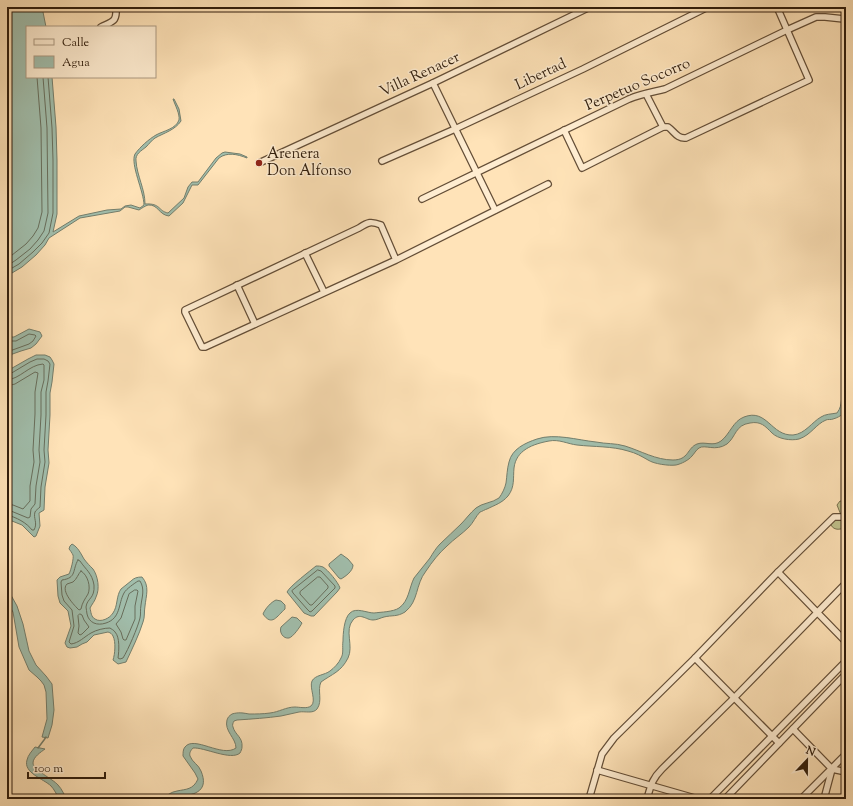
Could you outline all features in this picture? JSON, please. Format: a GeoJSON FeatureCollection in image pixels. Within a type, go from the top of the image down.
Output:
{"type":"FeatureCollection","features":[{"type":"Feature","properties":{"kind":"street"},"geometry":{"type":"LineString","coordinates":[[103,26],[114,21],[116,17],[116,7]]}},
{"type":"Feature","properties":{"kind":"street","name":"Villa Renacer"},"geometry":{"type":"LineString","coordinates":[[259,163],[433,83],[590,7]]}},
{"type":"Feature","properties":{"kind":"street","name":"Libertad"},"geometry":{"type":"LineString","coordinates":[[382,161],[455,129],[583,69],[708,7]]}},
{"type":"Feature","properties":{"kind":"street"},"geometry":{"type":"LineString","coordinates":[[564,130],[582,168],[662,127],[668,127],[679,137],[686,138],[809,80],[777,7]]}},
{"type":"Feature","properties":{"kind":"street","name":"Perpetuo Socorro"},"geometry":{"type":"LineString","coordinates":[[422,199],[629,99],[665,89],[816,17],[846,19]]}},
{"type":"Feature","properties":{"kind":"street"},"geometry":{"type":"LineString","coordinates":[[433,83],[495,210]]}},
{"type":"Feature","properties":{"kind":"street"},"geometry":{"type":"LineString","coordinates":[[646,94],[662,127]]}},
{"type":"Feature","properties":{"kind":"street"},"geometry":{"type":"LineString","coordinates":[[396,260],[381,225],[373,222],[365,224],[237,285],[186,310],[185,312],[203,348],[396,260],[548,184]]}},
{"type":"Feature","properties":{"kind":"street"},"geometry":{"type":"LineString","coordinates":[[305,253],[324,292]]}},
{"type":"Feature","properties":{"kind":"street"},"geometry":{"type":"LineString","coordinates":[[237,285],[255,324]]}},
{"type":"Feature","properties":{"kind":"street"},"geometry":{"type":"LineString","coordinates":[[589,799],[602,754],[614,738],[834,517],[846,518]]}},
{"type":"Feature","properties":{"kind":"street"},"geometry":{"type":"LineString","coordinates":[[778,572],[846,642]]}},
{"type":"Feature","properties":{"kind":"street"},"geometry":{"type":"LineString","coordinates":[[647,799],[655,777],[662,769],[817,613],[843,589],[846,583]]}},
{"type":"Feature","properties":{"kind":"street"},"geometry":{"type":"LineString","coordinates":[[695,658],[779,743]]}},
{"type":"Feature","properties":{"kind":"street"},"geometry":{"type":"LineString","coordinates":[[710,799],[846,661]]}},
{"type":"Feature","properties":{"kind":"street"},"geometry":{"type":"LineString","coordinates":[[725,799],[846,674]]}},
{"type":"Feature","properties":{"kind":"street"},"geometry":{"type":"LineString","coordinates":[[793,729],[832,769],[846,772]]}},
{"type":"Feature","properties":{"kind":"street"},"geometry":{"type":"LineString","coordinates":[[801,799],[846,754]]}},
{"type":"Feature","properties":{"kind":"street"},"geometry":{"type":"LineString","coordinates":[[824,799],[832,769]]}},
{"type":"Feature","properties":{"kind":"street"},"geometry":{"type":"LineString","coordinates":[[597,770],[698,799]]}},
{"type":"Feature","properties":{"kind":"green space"},"geometry":{"type":"Polygon","coordinates":[[[840,501],[846,502],[846,526],[838,529],[832,527],[830,517],[841,515],[837,505],[840,501]]]}},
{"type":"Feature","properties":{"kind":"water"},"geometry":{"type":"Polygon","coordinates":[[[7,7],[42,7],[46,26],[26,26],[26,78],[52,78],[57,160],[57,214],[53,232],[79,216],[107,210],[121,209],[125,206],[131,205],[140,208],[144,205],[134,164],[135,154],[150,139],[175,126],[179,120],[179,115],[173,99],[179,109],[181,121],[173,129],[154,139],[136,156],[145,204],[157,206],[162,211],[168,213],[184,198],[188,187],[192,182],[198,182],[216,158],[222,153],[240,154],[247,158],[232,154],[219,158],[198,185],[192,185],[183,203],[169,216],[163,214],[154,206],[148,205],[139,210],[125,207],[120,211],[80,218],[49,238],[36,255],[22,267],[7,276],[7,7]]]}},
{"type":"Feature","properties":{"kind":"water"},"geometry":{"type":"Polygon","coordinates":[[[29,329],[40,332],[42,336],[36,344],[31,348],[7,356],[7,337],[14,337],[29,329]]]}},
{"type":"Feature","properties":{"kind":"water"},"geometry":{"type":"Polygon","coordinates":[[[36,355],[45,355],[50,357],[54,364],[50,393],[49,463],[45,487],[44,510],[39,513],[40,526],[36,536],[34,537],[22,525],[7,519],[7,371],[36,355]]]}},
{"type":"Feature","properties":{"kind":"water"},"geometry":{"type":"Polygon","coordinates":[[[846,386],[847,402],[843,414],[839,417],[822,422],[799,439],[792,440],[781,438],[757,423],[745,424],[741,426],[727,444],[714,448],[701,447],[689,459],[676,465],[654,463],[622,449],[577,445],[556,441],[543,442],[526,449],[515,462],[513,486],[508,496],[498,504],[480,512],[469,527],[438,555],[423,576],[413,603],[405,612],[376,620],[370,620],[361,616],[353,620],[349,628],[350,653],[348,658],[339,670],[321,682],[320,703],[315,711],[234,721],[233,726],[235,732],[240,738],[242,744],[240,753],[236,755],[224,755],[193,748],[190,752],[190,756],[201,771],[203,777],[202,787],[196,793],[173,799],[163,799],[173,792],[192,787],[198,779],[183,756],[184,748],[189,744],[223,750],[236,748],[227,728],[227,720],[232,714],[267,713],[292,707],[305,708],[311,706],[313,704],[311,684],[313,679],[332,670],[338,664],[342,656],[345,622],[348,615],[355,610],[374,613],[399,608],[407,598],[414,578],[439,546],[476,508],[499,498],[506,485],[511,457],[516,450],[524,445],[544,437],[566,438],[621,445],[661,459],[673,460],[685,456],[691,448],[697,444],[718,443],[727,435],[737,421],[752,415],[764,419],[779,431],[786,434],[797,434],[808,428],[823,416],[837,413],[846,386]]]}},
{"type":"Feature","properties":{"kind":"water"},"geometry":{"type":"Polygon","coordinates":[[[72,544],[78,549],[96,575],[98,590],[95,600],[90,608],[92,616],[95,619],[103,620],[112,615],[121,589],[132,580],[142,577],[146,584],[147,591],[144,620],[126,662],[118,664],[113,660],[115,641],[111,633],[108,632],[94,635],[87,642],[77,647],[67,647],[65,643],[71,626],[68,611],[60,603],[57,580],[70,572],[73,554],[69,549],[72,544]]]}},
{"type":"Feature","properties":{"kind":"water"},"geometry":{"type":"Polygon","coordinates":[[[341,554],[348,559],[353,567],[347,575],[341,579],[329,566],[329,564],[341,554]]]}},
{"type":"Feature","properties":{"kind":"water"},"geometry":{"type":"Polygon","coordinates":[[[316,566],[323,567],[340,588],[314,616],[311,616],[304,613],[287,592],[296,582],[316,566]]]}},
{"type":"Feature","properties":{"kind":"water"},"geometry":{"type":"Polygon","coordinates":[[[7,588],[17,606],[29,651],[36,665],[52,684],[54,710],[48,738],[42,737],[47,719],[46,692],[41,681],[29,670],[19,647],[13,612],[7,602],[7,588]]]}},
{"type":"Feature","properties":{"kind":"water"},"geometry":{"type":"Polygon","coordinates":[[[276,600],[281,601],[285,605],[285,609],[277,617],[269,620],[263,614],[268,606],[276,600]]]}},
{"type":"Feature","properties":{"kind":"water"},"geometry":{"type":"Polygon","coordinates":[[[292,617],[297,618],[302,623],[292,636],[287,638],[282,635],[281,627],[292,617]]]}},
{"type":"Feature","properties":{"kind":"water"},"geometry":{"type":"Polygon","coordinates":[[[35,747],[45,749],[34,759],[34,766],[61,788],[67,799],[59,799],[48,783],[28,769],[28,758],[35,747]]]}},
{"type":"Feature","properties":{"kind":"waterway"},"geometry":{"type":"LineString","coordinates":[[38,748],[46,737]]}},
{"type":"Feature","properties":{"kind":"place","name":"Arenera Don Alfonso"},"geometry":{"type":"Point","coordinates":[259,163]}}]}
